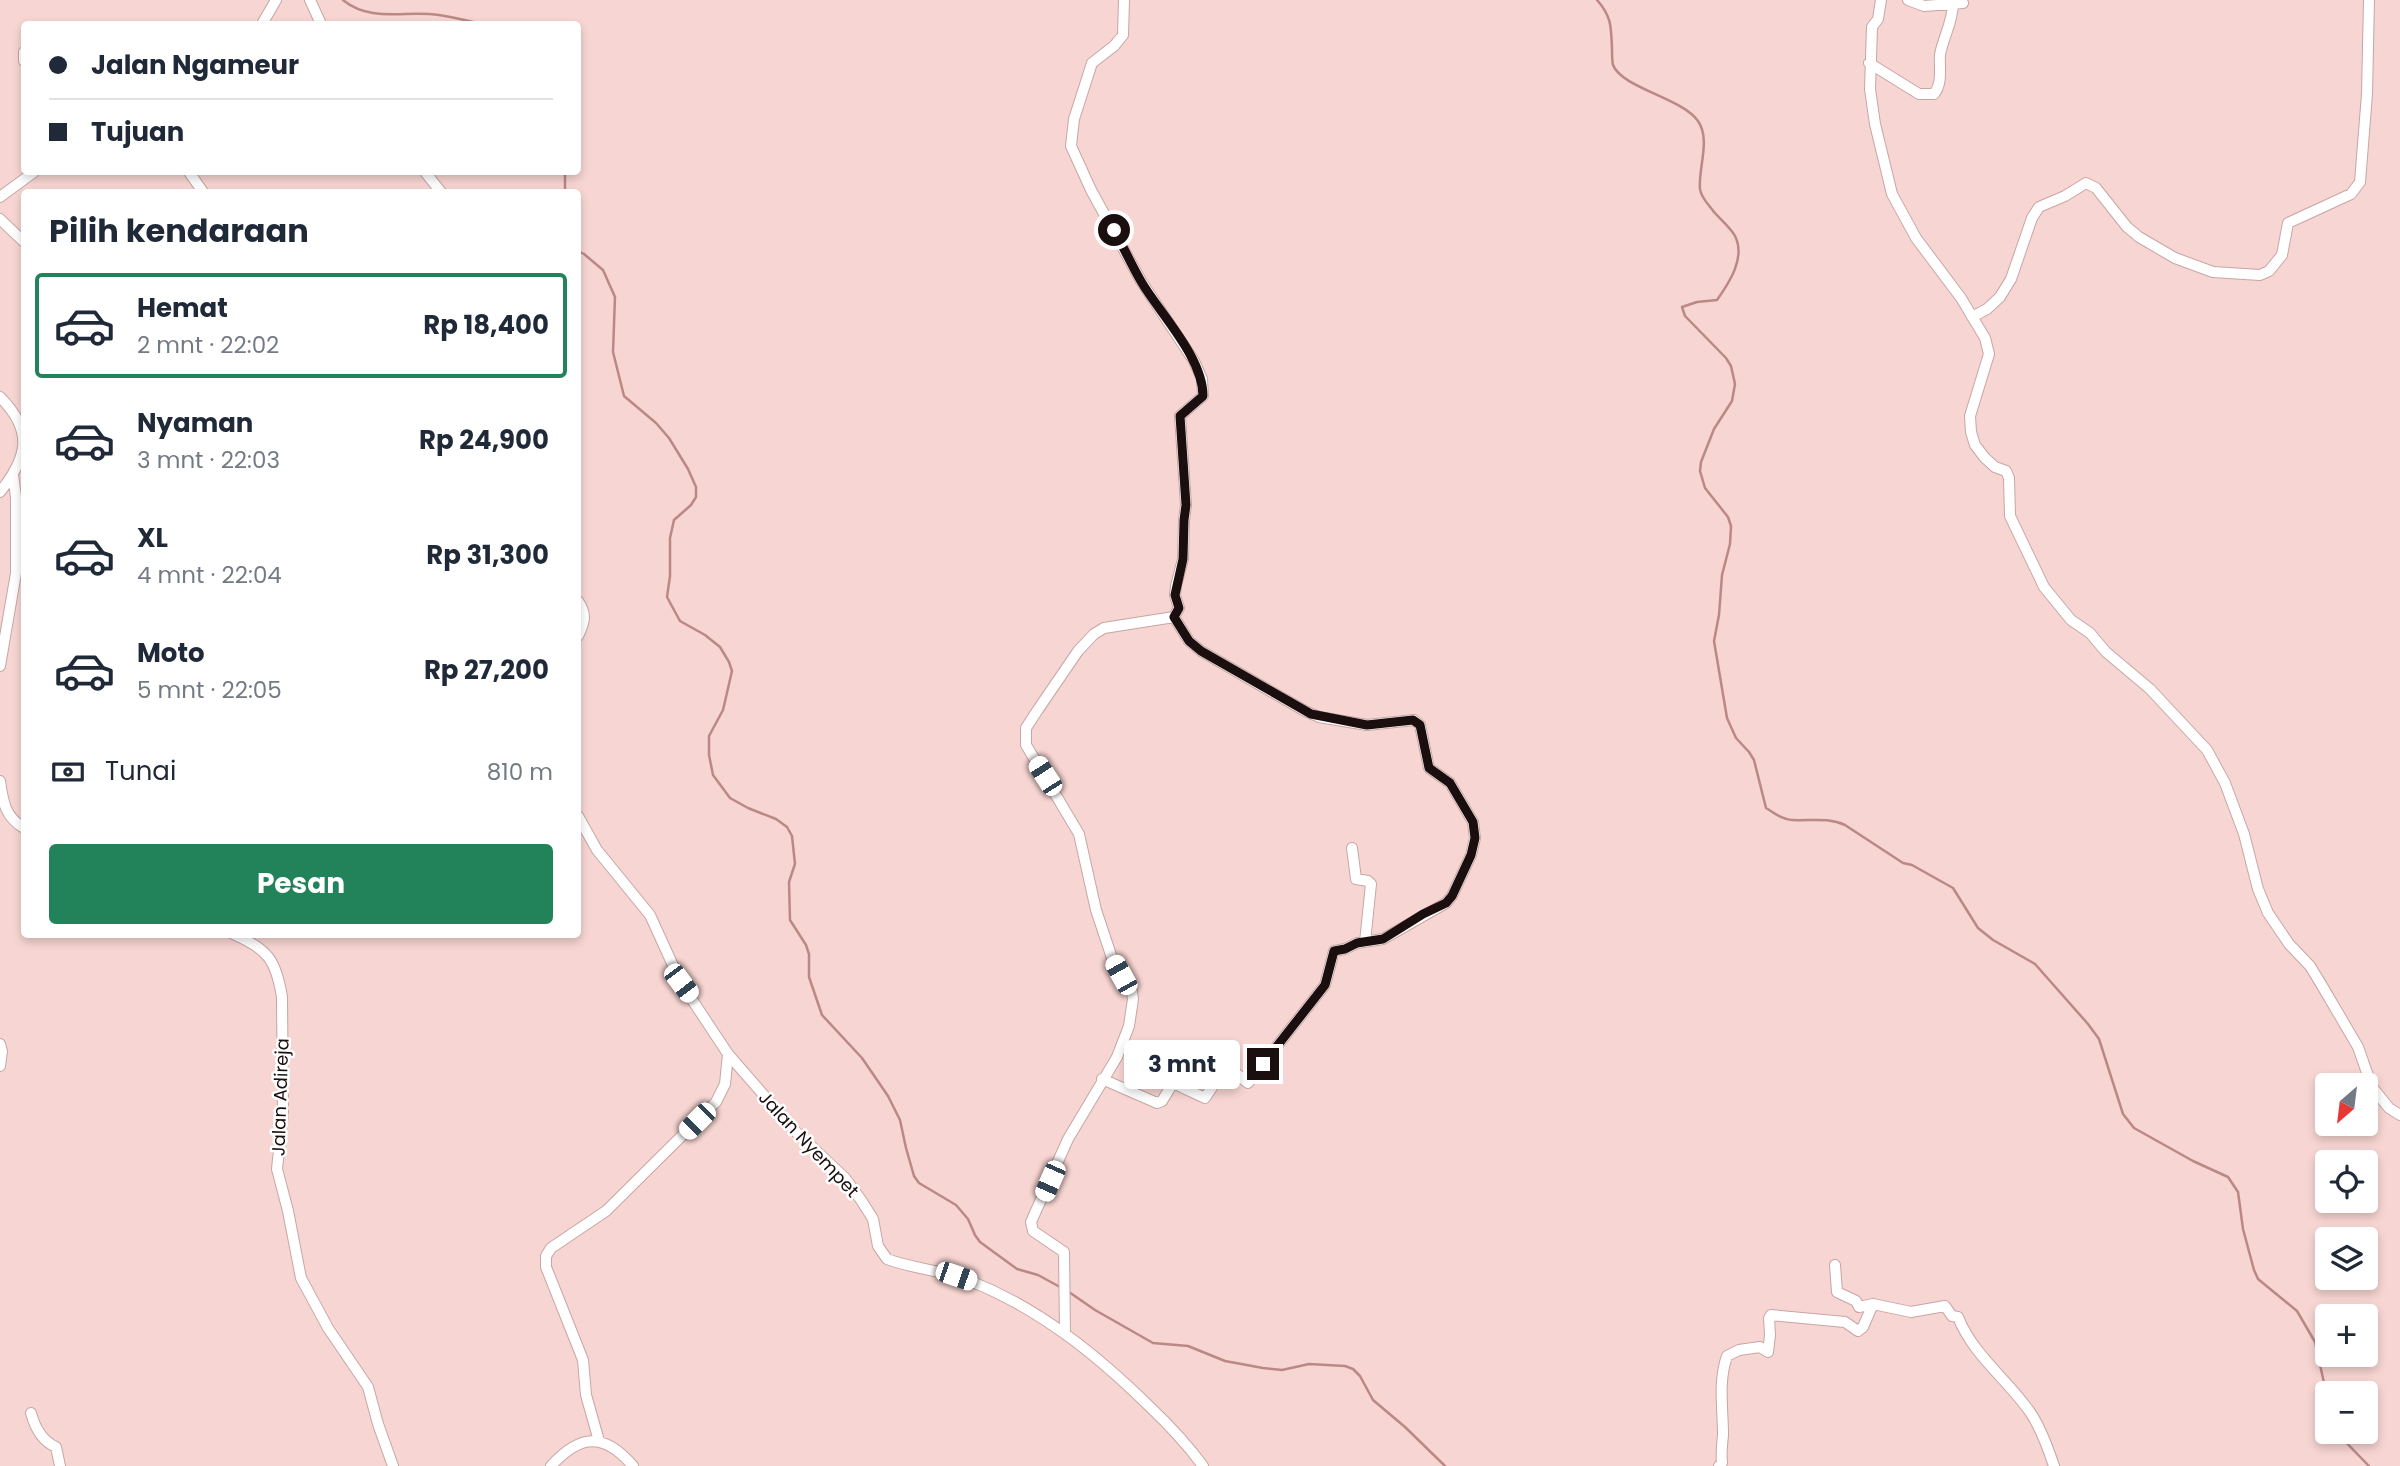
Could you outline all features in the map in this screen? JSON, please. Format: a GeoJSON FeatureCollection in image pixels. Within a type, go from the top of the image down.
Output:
{"type":"FeatureCollection","features":[{"type":"Feature","properties":{"kind":"street"},"geometry":{"type":"LineString","coordinates":[[264,21],[276,0]]}},
{"type":"Feature","properties":{"kind":"street"},"geometry":{"type":"LineString","coordinates":[[310,0],[320,21]]}},
{"type":"Feature","properties":{"kind":"street"},"geometry":{"type":"LineString","coordinates":[[1124,0],[1123,35],[1114,46],[1092,63],[1074,119],[1071,146],[1091,190],[1141,281],[1194,362],[1202,379],[1203,396],[1180,416],[1186,505],[1180,574],[1175,595],[1179,608],[1174,617]]}},
{"type":"Feature","properties":{"kind":"street"},"geometry":{"type":"LineString","coordinates":[[1881,0],[1878,19],[1872,27],[1870,89],[1875,124],[1892,194],[1916,238],[1961,298],[1985,338],[1989,354],[1970,416],[1975,445],[1995,467],[2006,471],[2009,478],[2010,516],[2044,587],[2071,620],[2090,633],[2106,652],[2150,689],[2207,750],[2225,783],[2268,913],[2321,984],[2358,1047],[2372,1087],[2389,1108],[2400,1115]]}},
{"type":"Feature","properties":{"kind":"street"},"geometry":{"type":"LineString","coordinates":[[1869,63],[1919,94],[1934,94],[1940,84],[1940,53],[1958,3],[1924,6],[1908,0]]}},
{"type":"Feature","properties":{"kind":"street"},"geometry":{"type":"LineString","coordinates":[[1972,317],[1987,309],[2006,288],[2032,218],[2039,207],[2086,183],[2095,188],[2132,232],[2175,258],[2213,272],[2260,275],[2269,271],[2282,255],[2288,223],[2351,194],[2360,182],[2367,94],[2370,0]]}},
{"type":"Feature","properties":{"kind":"street"},"geometry":{"type":"LineString","coordinates":[[0,197],[30,175]]}},
{"type":"Feature","properties":{"kind":"street"},"geometry":{"type":"LineString","coordinates":[[427,175],[439,189]]}},
{"type":"Feature","properties":{"kind":"street"},"geometry":{"type":"LineString","coordinates":[[0,219],[21,239]]}},
{"type":"Feature","properties":{"kind":"street"},"geometry":{"type":"LineString","coordinates":[[0,397],[21,428]]}},
{"type":"Feature","properties":{"kind":"street"},"geometry":{"type":"LineString","coordinates":[[9,407],[21,407]]}},
{"type":"Feature","properties":{"kind":"street"},"geometry":{"type":"LineString","coordinates":[[0,492],[21,459]]}},
{"type":"Feature","properties":{"kind":"street"},"geometry":{"type":"LineString","coordinates":[[0,666],[19,586],[16,573],[16,498],[13,475]]}},
{"type":"Feature","properties":{"kind":"street"},"geometry":{"type":"LineString","coordinates":[[581,607],[585,614],[581,630]]}},
{"type":"Feature","properties":{"kind":"street"},"geometry":{"type":"LineString","coordinates":[[1102,1079],[1157,1103],[1162,1101],[1172,1083],[1205,1098],[1228,1067],[1248,1083],[1325,985],[1334,951],[1383,939],[1448,901],[1471,855],[1475,838],[1473,822],[1450,783],[1429,768],[1420,725],[1413,720],[1367,725],[1311,714],[1201,651],[1189,641],[1174,617]]}},
{"type":"Feature","properties":{"kind":"street"},"geometry":{"type":"LineString","coordinates":[[1065,1332],[1064,1252],[1033,1231],[1031,1222],[1068,1139],[1117,1057],[1133,1007],[1132,992],[1108,946],[1083,859],[1079,834],[1026,745],[1026,728],[1078,651],[1094,634],[1104,628],[1174,617]]}},
{"type":"Feature","properties":{"kind":"street"},"geometry":{"type":"LineString","coordinates":[[0,781],[3,815],[21,826]]}},
{"type":"Feature","properties":{"kind":"street","name":"Jalan Nyempet"},"geometry":{"type":"LineString","coordinates":[[581,821],[597,850],[650,915],[681,983],[728,1054],[794,1130],[845,1178],[873,1219],[878,1245],[887,1259],[943,1271],[970,1281],[1015,1302],[1065,1332],[1143,1400],[1178,1435],[1203,1466]]}},
{"type":"Feature","properties":{"kind":"street"},"geometry":{"type":"LineString","coordinates":[[1352,848],[1356,879],[1370,881],[1371,884],[1365,942]]}},
{"type":"Feature","properties":{"kind":"street","name":"Jalan Adireja"},"geometry":{"type":"LineString","coordinates":[[241,938],[261,948],[268,955],[274,962],[280,982],[283,1101],[277,1170],[301,1278],[328,1328],[369,1387],[380,1432],[393,1466]]}},
{"type":"Feature","properties":{"kind":"street"},"geometry":{"type":"LineString","coordinates":[[0,1044],[0,1066]]}},
{"type":"Feature","properties":{"kind":"street"},"geometry":{"type":"LineString","coordinates":[[599,1441],[586,1395],[583,1360],[546,1268],[546,1256],[551,1248],[606,1211],[716,1102],[725,1084],[728,1054]]}},
{"type":"Feature","properties":{"kind":"street"},"geometry":{"type":"LineString","coordinates":[[1835,1265],[1838,1292],[1856,1301],[1859,1307],[1872,1304],[1911,1312],[1945,1306],[1952,1316],[1958,1317],[1966,1336],[1977,1351],[2030,1412],[2046,1442],[2054,1466]]}},
{"type":"Feature","properties":{"kind":"street"},"geometry":{"type":"LineString","coordinates":[[1719,1466],[1722,1463],[1723,1434],[1720,1398],[1727,1356],[1739,1350],[1760,1347],[1768,1352],[1771,1315],[1845,1322],[1858,1331],[1863,1327],[1872,1304]]}},
{"type":"Feature","properties":{"kind":"street"},"geometry":{"type":"LineString","coordinates":[[31,1413],[37,1430],[48,1443],[56,1447],[60,1466]]}},
{"type":"Feature","properties":{"kind":"street"},"geometry":{"type":"LineString","coordinates":[[551,1466],[565,1450],[584,1441],[599,1441],[633,1466]]}},
{"type":"Feature","properties":{"kind":"waterway"},"geometry":{"type":"LineString","coordinates":[[343,0],[354,7],[377,14],[427,14],[468,21]]}},
{"type":"Feature","properties":{"kind":"waterway"},"geometry":{"type":"LineString","coordinates":[[1597,0],[1610,23],[1613,65],[1619,73],[1640,87],[1679,106],[1698,121],[1704,137],[1701,192],[1733,233],[1738,244],[1735,270],[1717,300],[1682,307],[1685,316],[1726,358],[1731,366],[1735,384],[1732,401],[1714,429],[1700,471],[1705,488],[1728,517],[1731,526],[1714,641],[1727,718],[1736,738],[1754,760],[1766,808],[1789,820],[1826,820],[1845,825],[1903,863],[1912,865],[1953,888],[1978,928],[1993,940],[2035,964],[2099,1039],[2123,1114],[2134,1128],[2228,1177],[2238,1192],[2243,1229],[2258,1279],[2297,1311],[2315,1342],[2324,1381]]}},
{"type":"Feature","properties":{"kind":"waterway"},"geometry":{"type":"LineString","coordinates":[[565,175],[565,189]]}},
{"type":"Feature","properties":{"kind":"waterway"},"geometry":{"type":"LineString","coordinates":[[581,252],[603,270],[615,297],[613,352],[624,396],[669,438],[696,487],[696,497],[691,505],[674,520],[670,538],[667,597],[680,621],[720,647],[729,662],[732,671],[723,710],[709,736],[713,775],[730,798],[776,819],[787,827],[792,836],[795,864],[789,882],[790,920],[806,945],[809,954],[809,977],[822,1015],[862,1058],[888,1096],[900,1120],[914,1176],[919,1183],[956,1205],[968,1219],[980,1242],[1017,1269],[1038,1275],[1060,1287]]}},
{"type":"Feature","properties":{"kind":"waterway"},"geometry":{"type":"LineString","coordinates":[[1069,1292],[1153,1343],[1188,1346],[1225,1361],[1263,1368],[1282,1370],[1309,1364],[1353,1369],[1373,1400],[1445,1466]]}},
{"type":"Feature","properties":{"kind":"waterway"},"geometry":{"type":"LineString","coordinates":[[2348,1444],[2369,1466]]}},
{"type":"Feature","properties":{"kind":"route"},"geometry":{"type":"LineString","coordinates":[[1114,230],[1141,281],[1194,362],[1202,379],[1203,396],[1180,416],[1186,505],[1183,559],[1175,595],[1179,608],[1174,617],[1189,641],[1201,651],[1311,714],[1367,725],[1417,721],[1429,768],[1450,783],[1473,822],[1475,838],[1471,855],[1448,901],[1383,939],[1335,950],[1325,985],[1263,1064]]}}]}
